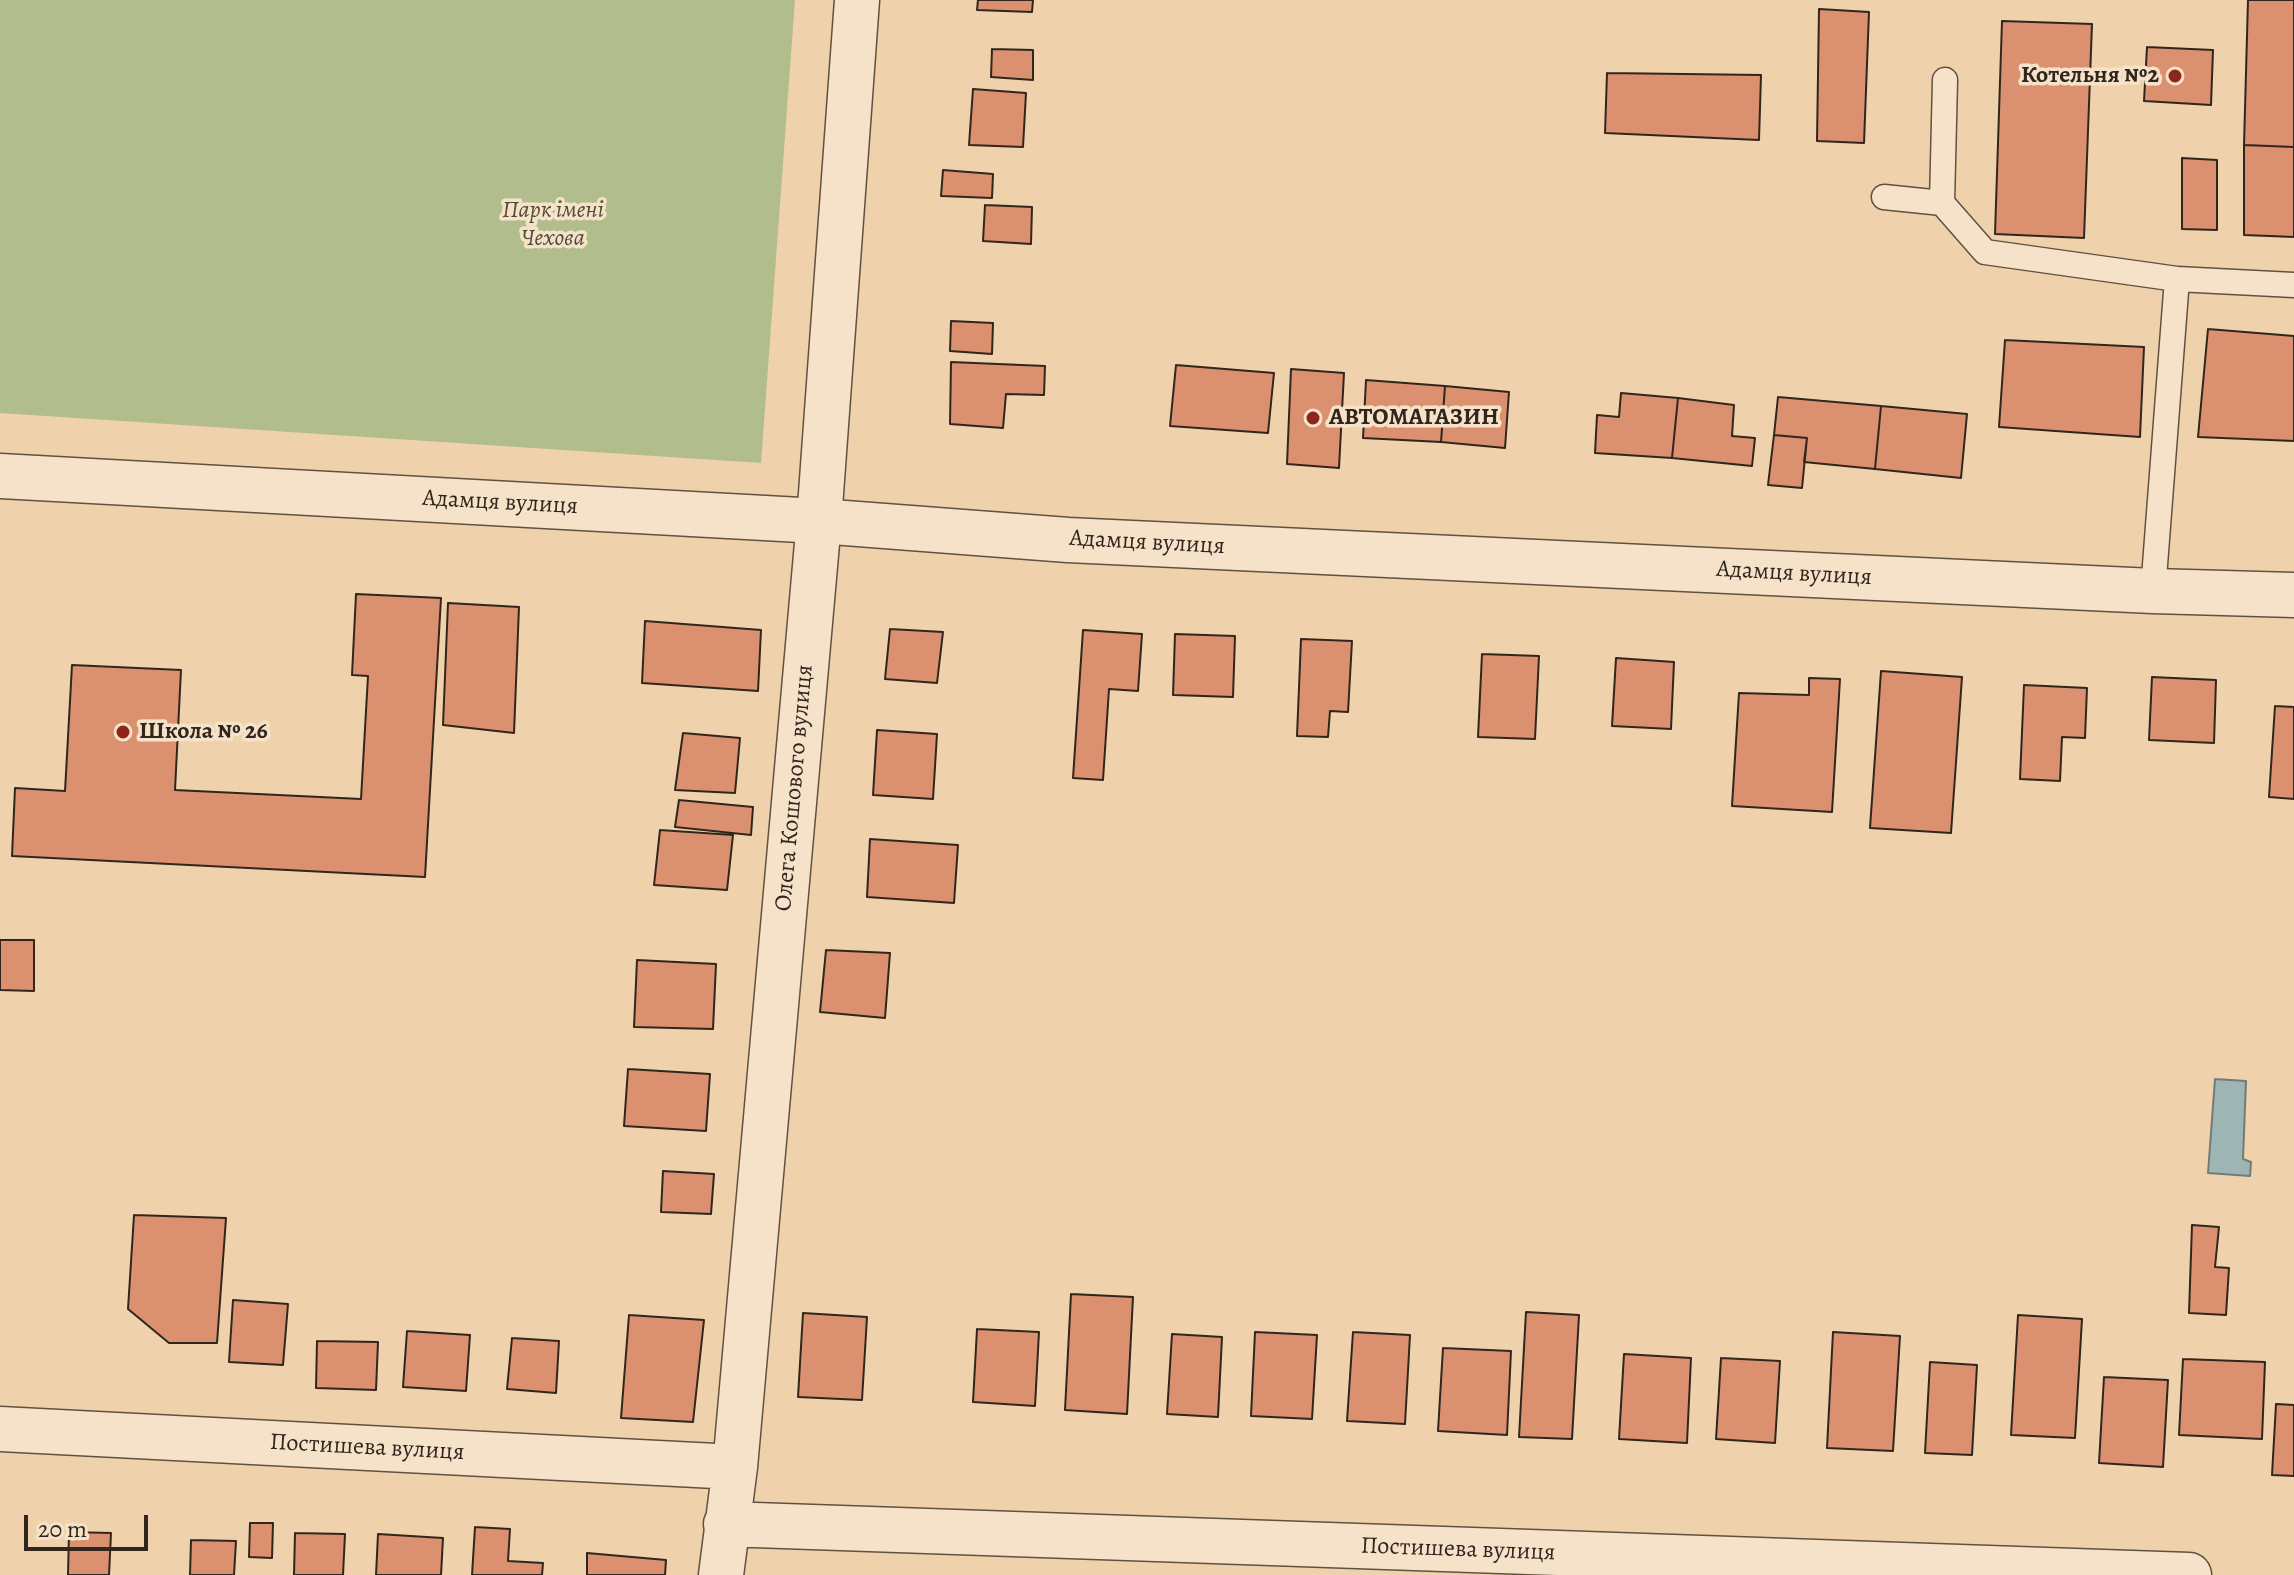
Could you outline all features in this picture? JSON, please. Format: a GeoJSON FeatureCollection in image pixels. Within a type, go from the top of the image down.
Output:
{"type":"FeatureCollection","features":[{"type":"Feature","properties":{"kind":"street","name":"Олега Кошового вулиця"},"geometry":{"type":"LineString","coordinates":[[721,1575],[735,1467],[819,521],[857,0]]}},
{"type":"Feature","properties":{"kind":"street","name":"Адамця вулиця"},"geometry":{"type":"LineString","coordinates":[[0,476],[819,521],[1068,540],[2294,595]]}},
{"type":"Feature","properties":{"kind":"street","name":"Постишева вулиця"},"geometry":{"type":"LineString","coordinates":[[0,1429],[735,1467]]}},
{"type":"Feature","properties":{"kind":"street","name":"Постишева вулиця"},"geometry":{"type":"LineString","coordinates":[[726,1524],[2189,1575]]}},
{"type":"Feature","properties":{"kind":"lane"},"geometry":{"type":"LineString","coordinates":[[1945,80],[1942,203],[1985,252],[2177,279],[2294,285]]}},
{"type":"Feature","properties":{"kind":"lane"},"geometry":{"type":"LineString","coordinates":[[1884,197],[1942,203]]}},
{"type":"Feature","properties":{"kind":"lane"},"geometry":{"type":"LineString","coordinates":[[2153,591],[2177,279]]}},
{"type":"Feature","properties":{"kind":"green space","name":"Парк імені Чехова"},"geometry":{"type":"Polygon","coordinates":[[[0,0],[795,0],[761,463],[0,413],[0,0]]]}},
{"type":"Feature","properties":{"kind":"water"},"geometry":{"type":"Polygon","coordinates":[[[2215,1079],[2246,1081],[2243,1159],[2251,1162],[2250,1176],[2208,1173],[2215,1079]]]}},
{"type":"Feature","properties":{"kind":"building"},"geometry":{"type":"Polygon","coordinates":[[[978,0],[1033,0],[1032,12],[977,10],[978,0]]]}},
{"type":"Feature","properties":{"kind":"building"},"geometry":{"type":"Polygon","coordinates":[[[2248,0],[2294,0],[2294,147],[2244,145],[2248,0]]]}},
{"type":"Feature","properties":{"kind":"building"},"geometry":{"type":"Polygon","coordinates":[[[1819,9],[1869,12],[1864,143],[1817,141],[1819,9]]]}},
{"type":"Feature","properties":{"kind":"building"},"geometry":{"type":"Polygon","coordinates":[[[2002,21],[2092,24],[2084,238],[1995,234],[2002,21]]]}},
{"type":"Feature","properties":{"kind":"building"},"geometry":{"type":"Polygon","coordinates":[[[2147,47],[2213,50],[2211,105],[2144,101],[2147,47]]]}},
{"type":"Feature","properties":{"kind":"building"},"geometry":{"type":"Polygon","coordinates":[[[992,49],[1033,50],[1033,80],[991,77],[992,49]]]}},
{"type":"Feature","properties":{"kind":"building"},"geometry":{"type":"Polygon","coordinates":[[[1607,73],[1761,75],[1759,140],[1605,133],[1607,73]]]}},
{"type":"Feature","properties":{"kind":"building"},"geometry":{"type":"Polygon","coordinates":[[[973,89],[1026,93],[1023,147],[969,145],[973,89]]]}},
{"type":"Feature","properties":{"kind":"building"},"geometry":{"type":"Polygon","coordinates":[[[2244,145],[2294,147],[2294,237],[2244,235],[2244,145]]]}},
{"type":"Feature","properties":{"kind":"building"},"geometry":{"type":"Polygon","coordinates":[[[2182,158],[2217,160],[2217,230],[2182,229],[2182,158]]]}},
{"type":"Feature","properties":{"kind":"building"},"geometry":{"type":"Polygon","coordinates":[[[943,170],[993,174],[992,198],[941,196],[943,170]]]}},
{"type":"Feature","properties":{"kind":"building"},"geometry":{"type":"Polygon","coordinates":[[[985,205],[1032,207],[1031,244],[983,241],[985,205]]]}},
{"type":"Feature","properties":{"kind":"building"},"geometry":{"type":"Polygon","coordinates":[[[951,321],[993,323],[992,354],[950,351],[951,321]]]}},
{"type":"Feature","properties":{"kind":"building"},"geometry":{"type":"Polygon","coordinates":[[[2208,329],[2294,336],[2294,441],[2198,437],[2208,329]]]}},
{"type":"Feature","properties":{"kind":"building"},"geometry":{"type":"Polygon","coordinates":[[[2005,340],[2144,347],[2140,437],[1999,427],[2005,340]]]}},
{"type":"Feature","properties":{"kind":"building"},"geometry":{"type":"Polygon","coordinates":[[[951,362],[1045,366],[1044,395],[1006,394],[1003,428],[950,424],[951,362]]]}},
{"type":"Feature","properties":{"kind":"building"},"geometry":{"type":"Polygon","coordinates":[[[1176,365],[1274,373],[1268,433],[1170,426],[1176,365]]]}},
{"type":"Feature","properties":{"kind":"building"},"geometry":{"type":"Polygon","coordinates":[[[1291,369],[1344,373],[1339,468],[1287,464],[1291,369]]]}},
{"type":"Feature","properties":{"kind":"building"},"geometry":{"type":"Polygon","coordinates":[[[1366,380],[1445,386],[1441,442],[1363,438],[1366,380]]]}},
{"type":"Feature","properties":{"kind":"building"},"geometry":{"type":"Polygon","coordinates":[[[1445,386],[1509,392],[1505,448],[1441,442],[1445,386]]]}},
{"type":"Feature","properties":{"kind":"building"},"geometry":{"type":"Polygon","coordinates":[[[1621,393],[1678,398],[1672,458],[1595,453],[1597,415],[1619,417],[1621,393]]]}},
{"type":"Feature","properties":{"kind":"building"},"geometry":{"type":"Polygon","coordinates":[[[1778,397],[1881,406],[1875,469],[1804,462],[1807,438],[1774,435],[1778,397]]]}},
{"type":"Feature","properties":{"kind":"building"},"geometry":{"type":"Polygon","coordinates":[[[1678,398],[1734,405],[1732,436],[1755,438],[1752,466],[1672,458],[1678,398]]]}},
{"type":"Feature","properties":{"kind":"building"},"geometry":{"type":"Polygon","coordinates":[[[1881,406],[1967,414],[1961,478],[1875,469],[1881,406]]]}},
{"type":"Feature","properties":{"kind":"building"},"geometry":{"type":"Polygon","coordinates":[[[1774,435],[1807,438],[1802,488],[1768,485],[1774,435]]]}},
{"type":"Feature","properties":{"kind":"building","name":"Школа № 26"},"geometry":{"type":"Polygon","coordinates":[[[356,594],[441,598],[425,877],[12,856],[15,788],[65,791],[72,665],[181,670],[175,790],[361,799],[368,676],[352,675],[356,594]]]}},
{"type":"Feature","properties":{"kind":"building"},"geometry":{"type":"Polygon","coordinates":[[[448,603],[519,607],[514,733],[443,725],[448,603]]]}},
{"type":"Feature","properties":{"kind":"building"},"geometry":{"type":"Polygon","coordinates":[[[645,621],[761,630],[758,691],[642,683],[645,621]]]}},
{"type":"Feature","properties":{"kind":"building"},"geometry":{"type":"Polygon","coordinates":[[[890,629],[943,632],[937,683],[885,679],[890,629]]]}},
{"type":"Feature","properties":{"kind":"building"},"geometry":{"type":"Polygon","coordinates":[[[1083,630],[1142,634],[1138,691],[1109,689],[1103,780],[1073,778],[1083,630]]]}},
{"type":"Feature","properties":{"kind":"building"},"geometry":{"type":"Polygon","coordinates":[[[1175,634],[1235,636],[1233,697],[1173,695],[1175,634]]]}},
{"type":"Feature","properties":{"kind":"building"},"geometry":{"type":"Polygon","coordinates":[[[1301,639],[1352,641],[1348,712],[1330,711],[1328,737],[1297,736],[1301,639]]]}},
{"type":"Feature","properties":{"kind":"building"},"geometry":{"type":"Polygon","coordinates":[[[1482,654],[1539,656],[1535,739],[1478,737],[1482,654]]]}},
{"type":"Feature","properties":{"kind":"building"},"geometry":{"type":"Polygon","coordinates":[[[1616,658],[1674,662],[1671,729],[1612,726],[1616,658]]]}},
{"type":"Feature","properties":{"kind":"building"},"geometry":{"type":"Polygon","coordinates":[[[1881,671],[1962,677],[1951,833],[1870,828],[1881,671]]]}},
{"type":"Feature","properties":{"kind":"building"},"geometry":{"type":"Polygon","coordinates":[[[2152,677],[2216,680],[2214,743],[2149,740],[2152,677]]]}},
{"type":"Feature","properties":{"kind":"building"},"geometry":{"type":"Polygon","coordinates":[[[1809,678],[1840,679],[1832,812],[1732,806],[1739,693],[1809,695],[1809,678]]]}},
{"type":"Feature","properties":{"kind":"building"},"geometry":{"type":"Polygon","coordinates":[[[2024,685],[2087,688],[2085,738],[2062,737],[2060,781],[2020,779],[2024,685]]]}},
{"type":"Feature","properties":{"kind":"building"},"geometry":{"type":"Polygon","coordinates":[[[2275,706],[2294,707],[2294,799],[2269,797],[2275,706]]]}},
{"type":"Feature","properties":{"kind":"building"},"geometry":{"type":"Polygon","coordinates":[[[877,730],[937,734],[933,799],[873,795],[877,730]]]}},
{"type":"Feature","properties":{"kind":"building"},"geometry":{"type":"Polygon","coordinates":[[[683,733],[740,738],[735,793],[675,790],[683,733]]]}},
{"type":"Feature","properties":{"kind":"building"},"geometry":{"type":"Polygon","coordinates":[[[679,800],[753,807],[751,835],[675,827],[679,800]]]}},
{"type":"Feature","properties":{"kind":"building"},"geometry":{"type":"Polygon","coordinates":[[[660,830],[733,835],[727,890],[654,885],[660,830]]]}},
{"type":"Feature","properties":{"kind":"building"},"geometry":{"type":"Polygon","coordinates":[[[870,839],[958,845],[954,903],[867,897],[870,839]]]}},
{"type":"Feature","properties":{"kind":"building"},"geometry":{"type":"Polygon","coordinates":[[[0,940],[34,940],[34,991],[0,990],[0,940]]]}},
{"type":"Feature","properties":{"kind":"building"},"geometry":{"type":"Polygon","coordinates":[[[826,950],[890,953],[885,1018],[820,1012],[826,950]]]}},
{"type":"Feature","properties":{"kind":"building"},"geometry":{"type":"Polygon","coordinates":[[[637,960],[716,964],[713,1029],[634,1027],[637,960]]]}},
{"type":"Feature","properties":{"kind":"building"},"geometry":{"type":"Polygon","coordinates":[[[628,1069],[710,1074],[706,1131],[624,1126],[628,1069]]]}},
{"type":"Feature","properties":{"kind":"building"},"geometry":{"type":"Polygon","coordinates":[[[663,1171],[714,1174],[711,1214],[661,1212],[663,1171]]]}},
{"type":"Feature","properties":{"kind":"building"},"geometry":{"type":"Polygon","coordinates":[[[134,1215],[226,1218],[217,1343],[169,1343],[128,1309],[134,1215]]]}},
{"type":"Feature","properties":{"kind":"building"},"geometry":{"type":"Polygon","coordinates":[[[2192,1225],[2219,1227],[2215,1267],[2229,1268],[2226,1315],[2189,1313],[2192,1225]]]}},
{"type":"Feature","properties":{"kind":"building"},"geometry":{"type":"Polygon","coordinates":[[[1071,1294],[1133,1297],[1127,1414],[1065,1410],[1071,1294]]]}},
{"type":"Feature","properties":{"kind":"building"},"geometry":{"type":"Polygon","coordinates":[[[233,1300],[288,1304],[283,1365],[229,1362],[233,1300]]]}},
{"type":"Feature","properties":{"kind":"building"},"geometry":{"type":"Polygon","coordinates":[[[1526,1312],[1579,1315],[1572,1439],[1519,1437],[1526,1312]]]}},
{"type":"Feature","properties":{"kind":"building"},"geometry":{"type":"Polygon","coordinates":[[[803,1313],[867,1317],[862,1400],[798,1397],[803,1313]]]}},
{"type":"Feature","properties":{"kind":"building"},"geometry":{"type":"Polygon","coordinates":[[[629,1315],[704,1320],[693,1422],[621,1418],[629,1315]]]}},
{"type":"Feature","properties":{"kind":"building"},"geometry":{"type":"Polygon","coordinates":[[[2018,1315],[2082,1319],[2075,1438],[2011,1435],[2018,1315]]]}},
{"type":"Feature","properties":{"kind":"building"},"geometry":{"type":"Polygon","coordinates":[[[977,1329],[1039,1332],[1035,1406],[973,1402],[977,1329]]]}},
{"type":"Feature","properties":{"kind":"building"},"geometry":{"type":"Polygon","coordinates":[[[407,1331],[470,1335],[466,1391],[403,1387],[407,1331]]]}},
{"type":"Feature","properties":{"kind":"building"},"geometry":{"type":"Polygon","coordinates":[[[1255,1332],[1317,1335],[1312,1419],[1251,1416],[1255,1332]]]}},
{"type":"Feature","properties":{"kind":"building"},"geometry":{"type":"Polygon","coordinates":[[[1353,1332],[1410,1335],[1405,1424],[1347,1421],[1353,1332]]]}},
{"type":"Feature","properties":{"kind":"building"},"geometry":{"type":"Polygon","coordinates":[[[1833,1332],[1900,1336],[1893,1451],[1827,1448],[1833,1332]]]}},
{"type":"Feature","properties":{"kind":"building"},"geometry":{"type":"Polygon","coordinates":[[[1172,1334],[1222,1337],[1218,1417],[1167,1414],[1172,1334]]]}},
{"type":"Feature","properties":{"kind":"building"},"geometry":{"type":"Polygon","coordinates":[[[512,1338],[559,1341],[556,1393],[507,1389],[512,1338]]]}},
{"type":"Feature","properties":{"kind":"building"},"geometry":{"type":"Polygon","coordinates":[[[317,1341],[378,1342],[376,1390],[316,1388],[317,1341]]]}},
{"type":"Feature","properties":{"kind":"building"},"geometry":{"type":"Polygon","coordinates":[[[1443,1348],[1511,1351],[1507,1435],[1438,1431],[1443,1348]]]}},
{"type":"Feature","properties":{"kind":"building"},"geometry":{"type":"Polygon","coordinates":[[[1624,1354],[1691,1358],[1687,1443],[1619,1439],[1624,1354]]]}},
{"type":"Feature","properties":{"kind":"building"},"geometry":{"type":"Polygon","coordinates":[[[1721,1358],[1780,1361],[1775,1443],[1716,1439],[1721,1358]]]}},
{"type":"Feature","properties":{"kind":"building"},"geometry":{"type":"Polygon","coordinates":[[[2183,1359],[2265,1362],[2262,1439],[2179,1435],[2183,1359]]]}},
{"type":"Feature","properties":{"kind":"building"},"geometry":{"type":"Polygon","coordinates":[[[1930,1362],[1977,1365],[1972,1455],[1925,1453],[1930,1362]]]}},
{"type":"Feature","properties":{"kind":"building"},"geometry":{"type":"Polygon","coordinates":[[[2104,1377],[2168,1380],[2163,1467],[2099,1463],[2104,1377]]]}},
{"type":"Feature","properties":{"kind":"building"},"geometry":{"type":"Polygon","coordinates":[[[2276,1404],[2294,1405],[2294,1476],[2272,1475],[2276,1404]]]}},
{"type":"Feature","properties":{"kind":"building"},"geometry":{"type":"Polygon","coordinates":[[[250,1523],[273,1523],[272,1558],[249,1557],[250,1523]]]}},
{"type":"Feature","properties":{"kind":"building"},"geometry":{"type":"Polygon","coordinates":[[[475,1527],[510,1529],[508,1561],[543,1563],[542,1575],[472,1575],[475,1527]]]}},
{"type":"Feature","properties":{"kind":"building"},"geometry":{"type":"Polygon","coordinates":[[[69,1532],[111,1533],[109,1575],[68,1575],[69,1532]]]}},
{"type":"Feature","properties":{"kind":"building"},"geometry":{"type":"Polygon","coordinates":[[[295,1533],[345,1534],[343,1575],[294,1575],[295,1533]]]}},
{"type":"Feature","properties":{"kind":"building"},"geometry":{"type":"Polygon","coordinates":[[[378,1534],[443,1538],[441,1575],[376,1575],[378,1534]]]}},
{"type":"Feature","properties":{"kind":"building"},"geometry":{"type":"Polygon","coordinates":[[[191,1540],[236,1541],[234,1575],[190,1575],[191,1540]]]}},
{"type":"Feature","properties":{"kind":"building"},"geometry":{"type":"Polygon","coordinates":[[[587,1553],[666,1560],[665,1575],[587,1575],[587,1553]]]}},
{"type":"Feature","properties":{"kind":"place","name":"Котельня №2"},"geometry":{"type":"Point","coordinates":[2175,76]}},
{"type":"Feature","properties":{"kind":"place","name":"АВТОМАГАЗИН"},"geometry":{"type":"Point","coordinates":[1313,418]}},
{"type":"Feature","properties":{"kind":"place","name":"Школа № 26"},"geometry":{"type":"Point","coordinates":[123,732]}}]}
